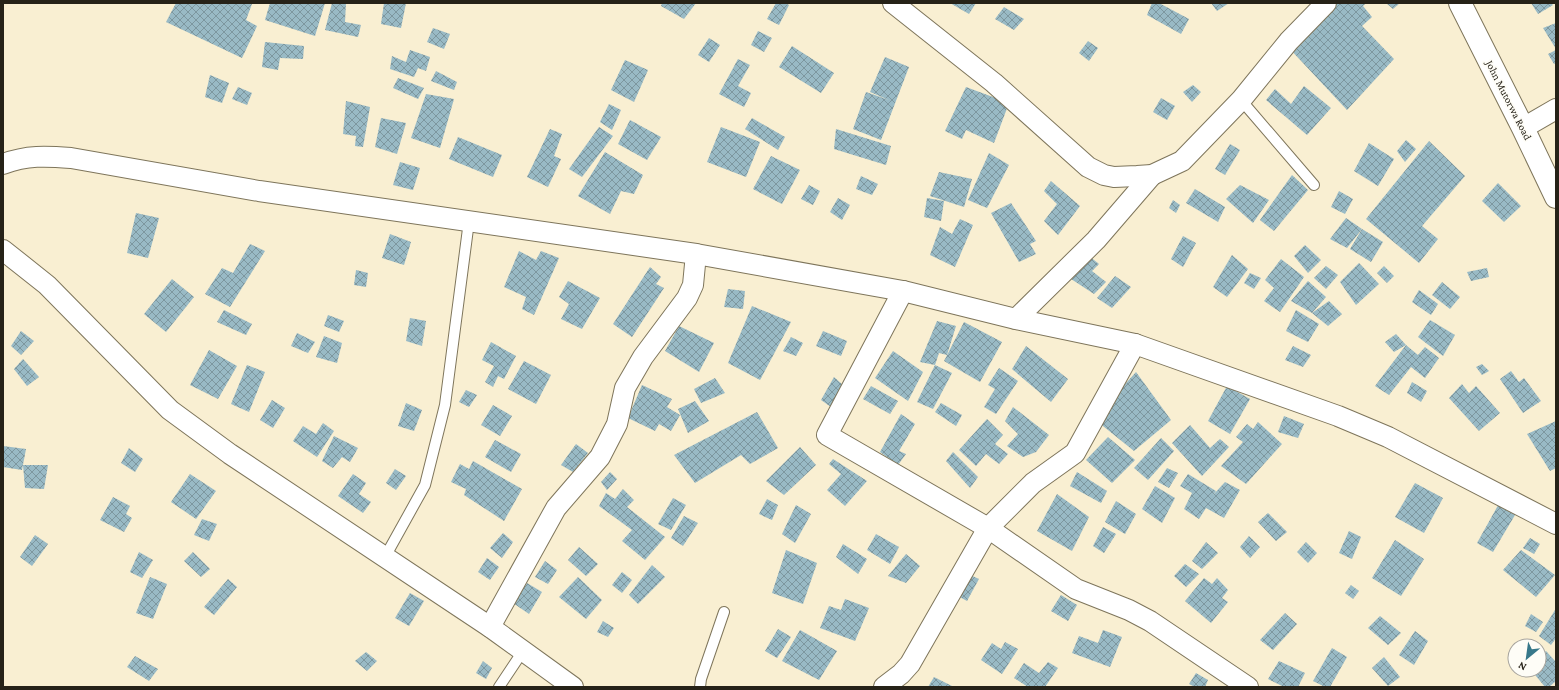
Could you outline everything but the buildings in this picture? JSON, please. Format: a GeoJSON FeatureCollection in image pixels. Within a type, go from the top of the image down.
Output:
{"type":"FeatureCollection","features":[{"type":"Feature","properties":{"kind":"street"},"geometry":{"type":"LineString","coordinates":[[893,3],[994,83],[1088,167],[1104,175],[1114,177],[1152,175],[1182,161],[1241,100],[1289,41],[1326,3]]}},
{"type":"Feature","properties":{"kind":"street","name":"John Mutorwa Road"},"geometry":{"type":"LineString","coordinates":[[1460,3],[1556,197]]}},
{"type":"Feature","properties":{"kind":"street"},"geometry":{"type":"LineString","coordinates":[[1523,128],[1556,109]]}},
{"type":"Feature","properties":{"kind":"street"},"geometry":{"type":"LineString","coordinates":[[3,164],[14,160],[41,155],[71,158],[259,191],[696,254],[903,291],[1016,319],[1135,344],[1338,416],[1388,437],[1556,524]]}},
{"type":"Feature","properties":{"kind":"street"},"geometry":{"type":"LineString","coordinates":[[1016,319],[1096,240],[1152,175]]}},
{"type":"Feature","properties":{"kind":"street"},"geometry":{"type":"LineString","coordinates":[[3,250],[47,285],[170,410],[188,424],[230,454],[490,627],[573,687]]}},
{"type":"Feature","properties":{"kind":"street"},"geometry":{"type":"LineString","coordinates":[[490,627],[556,508],[600,457],[617,424],[625,388],[643,357],[687,298],[693,285],[696,254]]}},
{"type":"Feature","properties":{"kind":"street"},"geometry":{"type":"LineString","coordinates":[[903,291],[827,435],[988,528],[1076,589],[1129,610],[1150,621],[1248,687]]}},
{"type":"Feature","properties":{"kind":"street"},"geometry":{"type":"LineString","coordinates":[[884,687],[901,674],[910,664],[988,528],[1032,483],[1075,453],[1135,344]]}},
{"type":"Feature","properties":{"kind":"lane"},"geometry":{"type":"LineString","coordinates":[[1241,100],[1314,185]]}},
{"type":"Feature","properties":{"kind":"lane"},"geometry":{"type":"LineString","coordinates":[[385,557],[425,485],[445,405],[469,221]]}},
{"type":"Feature","properties":{"kind":"lane"},"geometry":{"type":"LineString","coordinates":[[700,687],[701,679],[724,612]]}},
{"type":"Feature","properties":{"kind":"lane"},"geometry":{"type":"LineString","coordinates":[[499,687],[523,652]]}}]}
